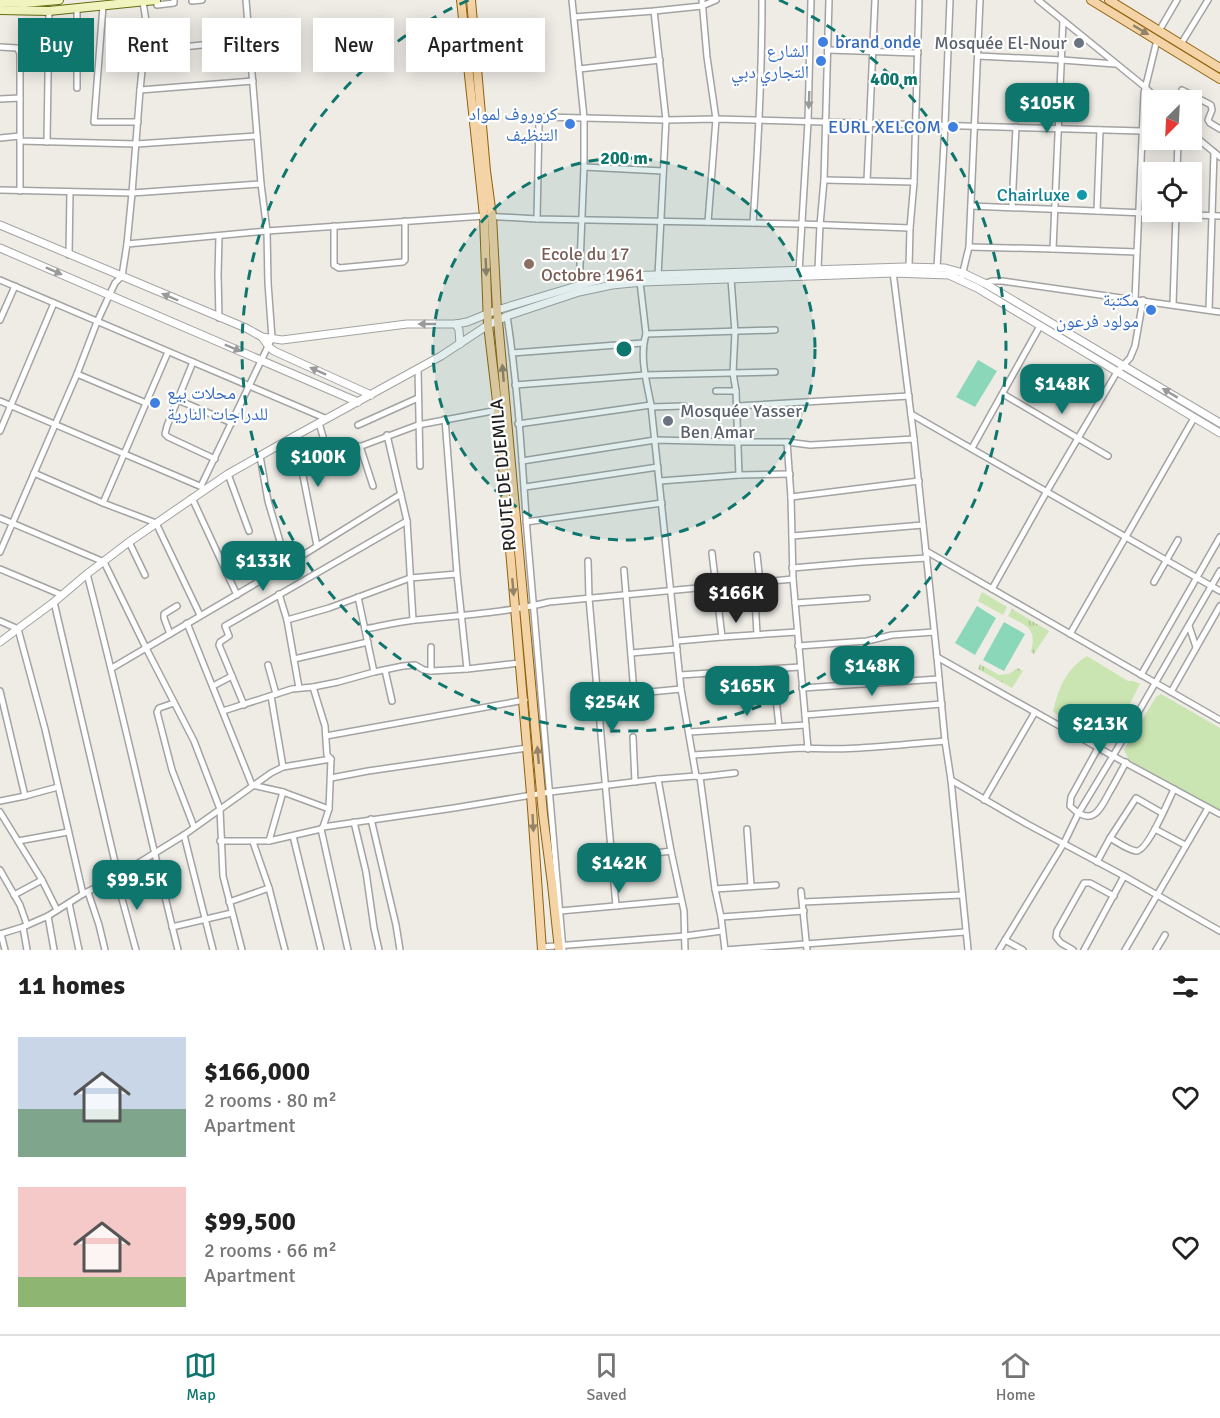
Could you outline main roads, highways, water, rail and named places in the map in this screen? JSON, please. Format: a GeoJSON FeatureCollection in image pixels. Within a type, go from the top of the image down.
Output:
{"type":"FeatureCollection","features":[{"type":"Feature","properties":{"kind":"main road"},"geometry":{"type":"LineString","coordinates":[[0,2],[24,3],[59,0]]}},
{"type":"Feature","properties":{"kind":"main road"},"geometry":{"type":"LineString","coordinates":[[0,10],[49,11],[156,0]]}},
{"type":"Feature","properties":{"kind":"main road","name":"ROUTE DE DJEMILA"},"geometry":{"type":"LineString","coordinates":[[461,0],[488,216],[487,315],[519,608],[520,663],[528,700],[526,748],[542,948]]}},
{"type":"Feature","properties":{"kind":"main road"},"geometry":{"type":"LineString","coordinates":[[471,0],[488,216],[501,315],[519,608],[528,700],[546,792],[543,814],[561,947]]}},
{"type":"Feature","properties":{"kind":"main road"},"geometry":{"type":"LineString","coordinates":[[1091,0],[1220,79]]}},
{"type":"Feature","properties":{"kind":"main road"},"geometry":{"type":"LineString","coordinates":[[1109,0],[1181,44],[1219,64]]}},
{"type":"Feature","properties":{"kind":"place","name":"brand onde"},"geometry":{"type":"Point","coordinates":[823,42]}},
{"type":"Feature","properties":{"kind":"place","name":"Mosquée El-Nour"},"geometry":{"type":"Point","coordinates":[1079,43]}},
{"type":"Feature","properties":{"kind":"place","name":"الشارع التجاري دبي"},"geometry":{"type":"Point","coordinates":[821,61]}},
{"type":"Feature","properties":{"kind":"place","name":"كروروف لمواد التنظيف"},"geometry":{"type":"Point","coordinates":[570,124]}},
{"type":"Feature","properties":{"kind":"place","name":"EURL XELCOM"},"geometry":{"type":"Point","coordinates":[953,127]}},
{"type":"Feature","properties":{"kind":"place","name":"Chairluxe"},"geometry":{"type":"Point","coordinates":[1082,195]}},
{"type":"Feature","properties":{"kind":"place","name":"Ecole du 17 Octobre 1961"},"geometry":{"type":"Point","coordinates":[529,264]}},
{"type":"Feature","properties":{"kind":"place","name":"مكتبة مولود فرعون"},"geometry":{"type":"Point","coordinates":[1151,310]}},
{"type":"Feature","properties":{"kind":"place","name":"محلات بيع للدراجات النارية"},"geometry":{"type":"Point","coordinates":[155,403]}},
{"type":"Feature","properties":{"kind":"place","name":"Mosquée Yasser Ben Amar"},"geometry":{"type":"Point","coordinates":[668,421]}}]}
